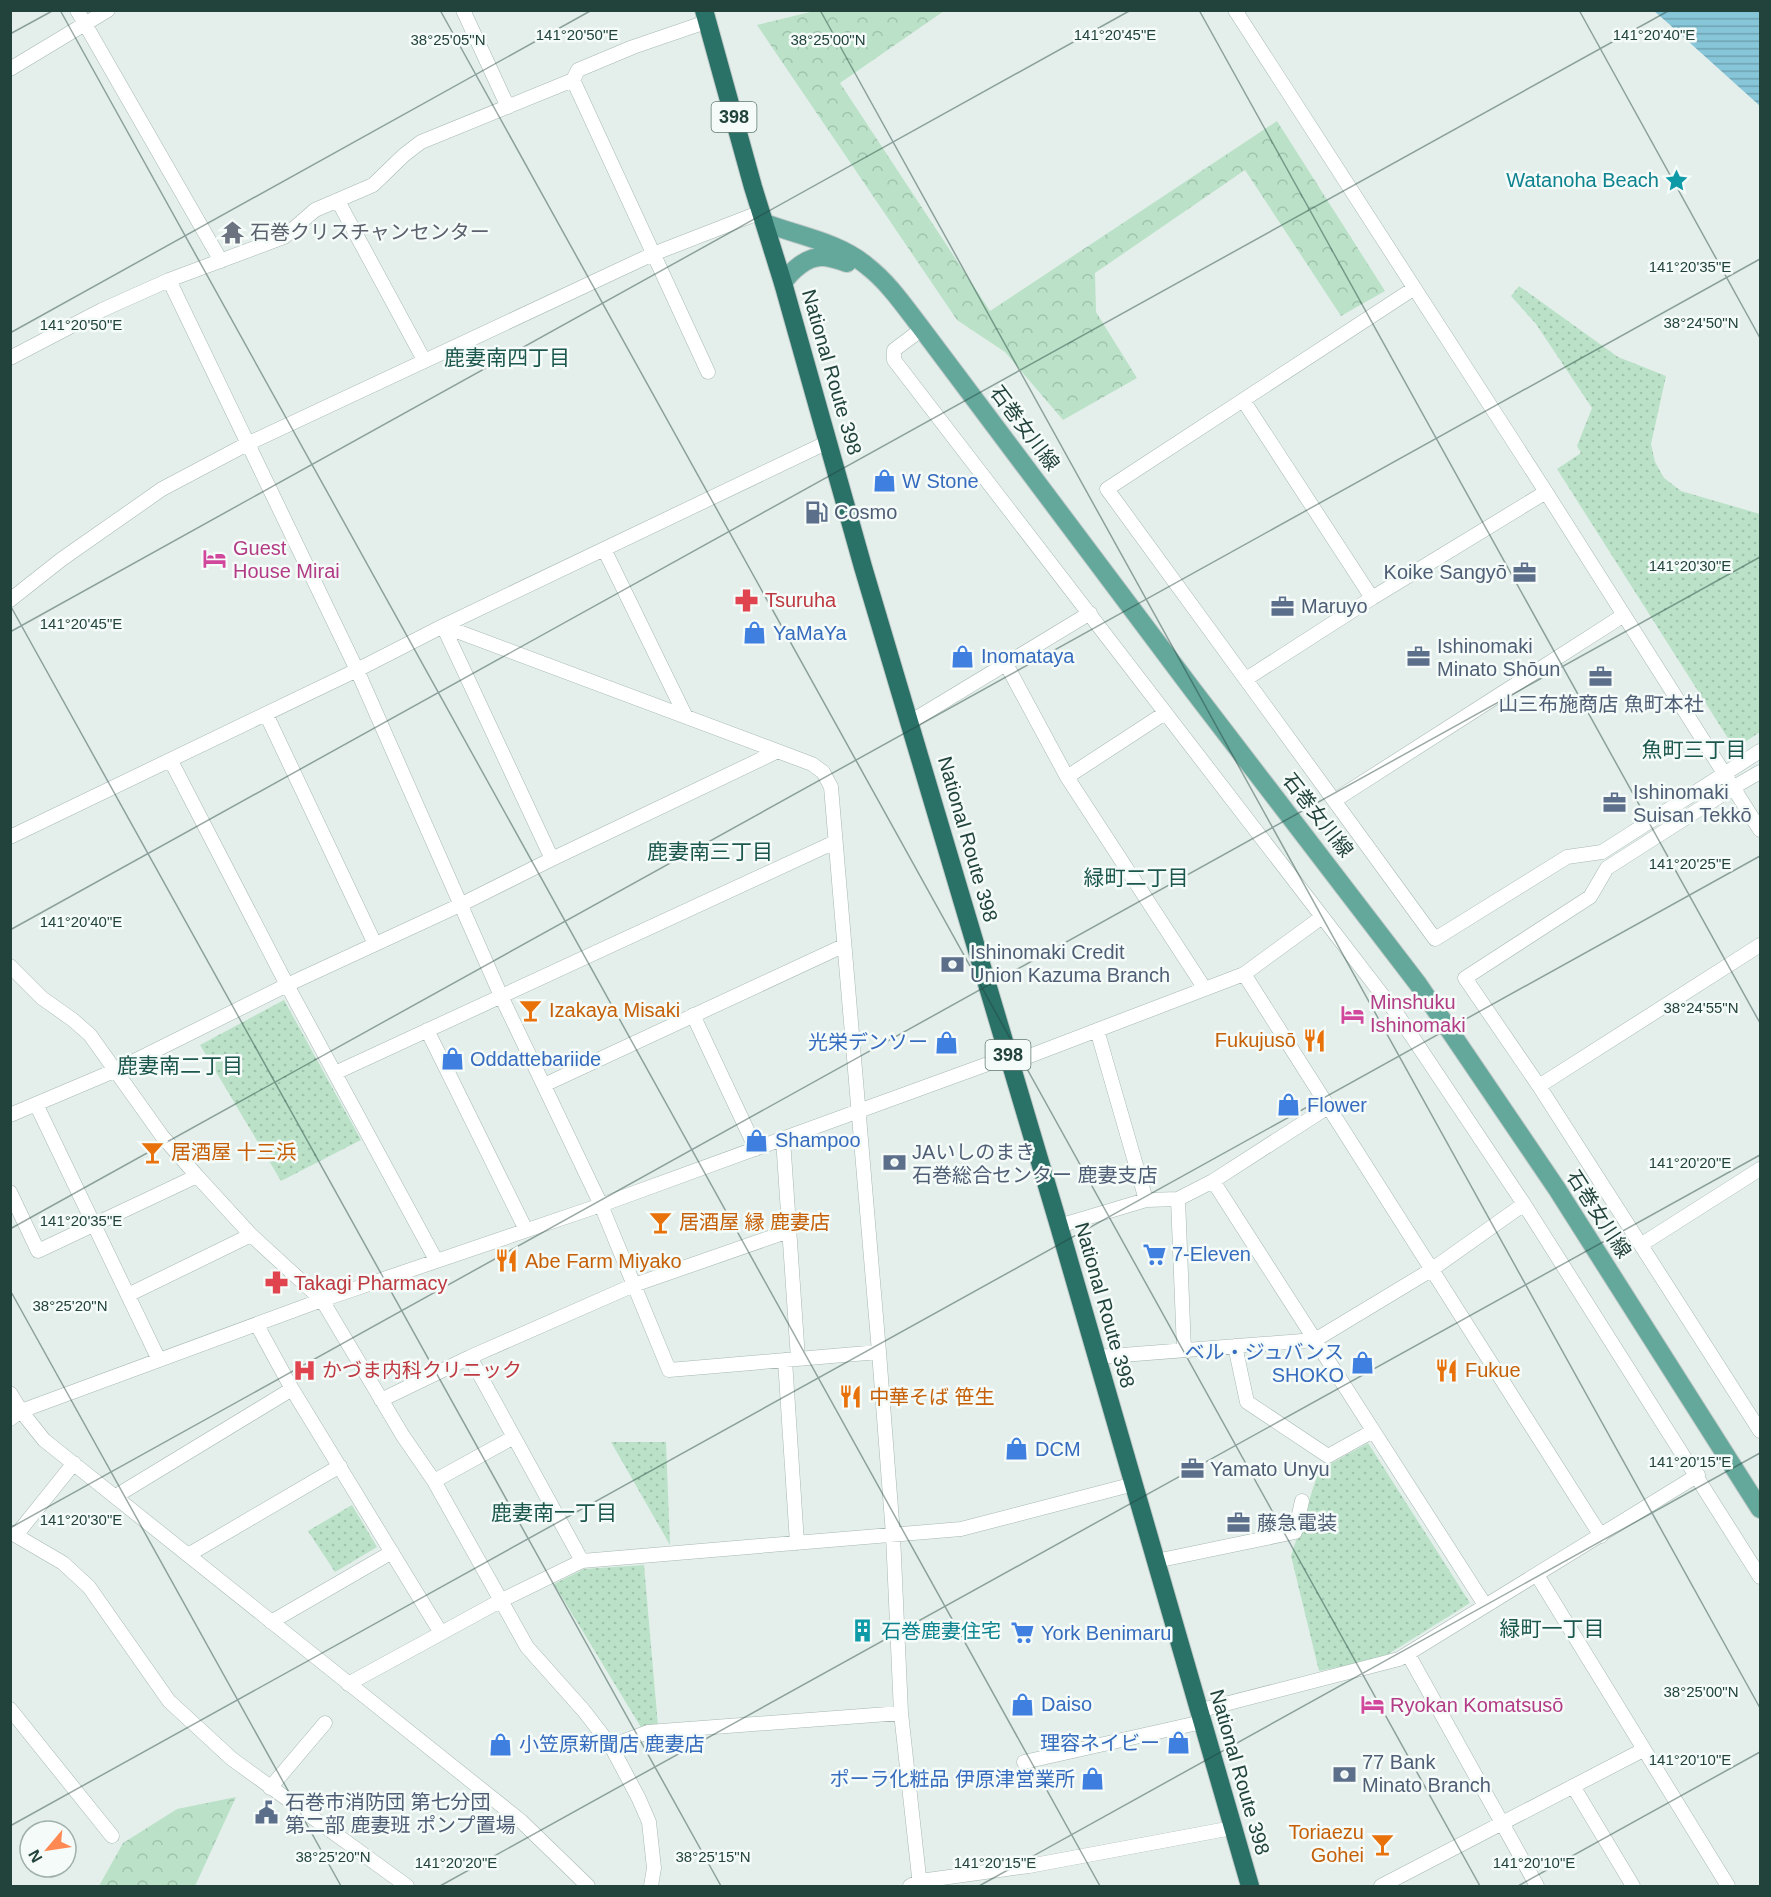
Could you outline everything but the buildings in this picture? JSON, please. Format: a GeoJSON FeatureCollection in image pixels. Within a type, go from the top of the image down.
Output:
{"type":"FeatureCollection","features":[{"type":"Feature","properties":{"kind":"highway","name":"National Route 398"},"geometry":{"type":"LineString","coordinates":[[707,16],[828,442],[1059,1226],[1250,1887]]}},
{"type":"Feature","properties":{"kind":"main road","name":"石巻女川線"},"geometry":{"type":"LineString","coordinates":[[763,218],[848,254],[867,266],[922,329],[1418,984],[1557,1189],[1761,1509]]}},
{"type":"Feature","properties":{"kind":"main road"},"geometry":{"type":"LineString","coordinates":[[783,282],[796,267],[816,257],[847,263],[881,280]]}},
{"type":"Feature","properties":{"kind":"street"},"geometry":{"type":"LineString","coordinates":[[77,10],[221,261]]}},
{"type":"Feature","properties":{"kind":"street"},"geometry":{"type":"LineString","coordinates":[[10,69],[108,10]]}},
{"type":"Feature","properties":{"kind":"street"},"geometry":{"type":"LineString","coordinates":[[463,10],[508,107]]}},
{"type":"Feature","properties":{"kind":"street"},"geometry":{"type":"LineString","coordinates":[[1235,10],[1761,830]]}},
{"type":"Feature","properties":{"kind":"street"},"geometry":{"type":"LineString","coordinates":[[10,358],[102,310],[170,280],[284,237],[315,210],[373,185],[404,155],[422,142],[573,80],[578,70],[707,16]]}},
{"type":"Feature","properties":{"kind":"street"},"geometry":{"type":"LineString","coordinates":[[573,80],[708,372]]}},
{"type":"Feature","properties":{"kind":"street"},"geometry":{"type":"LineString","coordinates":[[338,201],[424,360]]}},
{"type":"Feature","properties":{"kind":"street"},"geometry":{"type":"LineString","coordinates":[[10,600],[62,559],[162,489],[248,444],[653,254],[763,218]]}},
{"type":"Feature","properties":{"kind":"street"},"geometry":{"type":"LineString","coordinates":[[170,280],[357,670],[501,996],[601,1205],[669,1370],[879,1352]]}},
{"type":"Feature","properties":{"kind":"street"},"geometry":{"type":"LineString","coordinates":[[1413,289],[1107,489],[1436,939],[1567,857],[1602,852],[1761,751]]}},
{"type":"Feature","properties":{"kind":"street"},"geometry":{"type":"LineString","coordinates":[[922,329],[894,350],[894,360],[1397,1014],[1524,1204],[1761,1577]]}},
{"type":"Feature","properties":{"kind":"street"},"geometry":{"type":"LineString","coordinates":[[1244,400],[1372,598]]}},
{"type":"Feature","properties":{"kind":"street"},"geometry":{"type":"LineString","coordinates":[[10,837],[828,442]]}},
{"type":"Feature","properties":{"kind":"street"},"geometry":{"type":"LineString","coordinates":[[1246,679],[1372,598],[1546,492]]}},
{"type":"Feature","properties":{"kind":"street"},"geometry":{"type":"LineString","coordinates":[[604,549],[686,717]]}},
{"type":"Feature","properties":{"kind":"street"},"geometry":{"type":"LineString","coordinates":[[910,722],[1090,613]]}},
{"type":"Feature","properties":{"kind":"street"},"geometry":{"type":"LineString","coordinates":[[1335,800],[1624,615]]}},
{"type":"Feature","properties":{"kind":"street"},"geometry":{"type":"LineString","coordinates":[[443,626],[812,764],[823,772],[831,787],[879,1352],[893,1535],[901,1713],[916,1885],[1232,1828]]}},
{"type":"Feature","properties":{"kind":"street"},"geometry":{"type":"LineString","coordinates":[[443,626],[552,858]]}},
{"type":"Feature","properties":{"kind":"street"},"geometry":{"type":"LineString","coordinates":[[1006,664],[1067,777],[1204,989]]}},
{"type":"Feature","properties":{"kind":"street"},"geometry":{"type":"LineString","coordinates":[[1067,777],[1165,713]]}},
{"type":"Feature","properties":{"kind":"street"},"geometry":{"type":"LineString","coordinates":[[266,714],[375,944]]}},
{"type":"Feature","properties":{"kind":"street"},"geometry":{"type":"LineString","coordinates":[[10,1115],[114,1071],[287,985],[460,905],[552,858],[778,751]]}},
{"type":"Feature","properties":{"kind":"street"},"geometry":{"type":"LineString","coordinates":[[171,761],[287,985],[436,1260]]}},
{"type":"Feature","properties":{"kind":"street"},"geometry":{"type":"LineString","coordinates":[[1761,772],[1607,868],[1590,897],[1465,978],[1539,1086],[1761,1431]]}},
{"type":"Feature","properties":{"kind":"street"},"geometry":{"type":"LineString","coordinates":[[335,1073],[835,842]]}},
{"type":"Feature","properties":{"kind":"street"},"geometry":{"type":"LineString","coordinates":[[16,1415],[322,1300],[601,1205],[996,1061],[1019,1060],[1245,974],[1322,917]]}},
{"type":"Feature","properties":{"kind":"street"},"geometry":{"type":"LineString","coordinates":[[1539,1086],[1761,945]]}},
{"type":"Feature","properties":{"kind":"street"},"geometry":{"type":"LineString","coordinates":[[544,1085],[843,946]]}},
{"type":"Feature","properties":{"kind":"street"},"geometry":{"type":"LineString","coordinates":[[10,966],[42,998],[90,1035],[162,1136],[197,1176],[251,1235],[322,1300],[381,1400],[434,1481],[527,1647],[584,1711],[611,1746],[649,1822],[654,1868],[651,1887]]}},
{"type":"Feature","properties":{"kind":"street"},"geometry":{"type":"LineString","coordinates":[[1245,974],[1601,1536]]}},
{"type":"Feature","properties":{"kind":"street"},"geometry":{"type":"LineString","coordinates":[[693,1015],[756,1149]]}},
{"type":"Feature","properties":{"kind":"street"},"geometry":{"type":"LineString","coordinates":[[427,1030],[526,1230]]}},
{"type":"Feature","properties":{"kind":"street"},"geometry":{"type":"LineString","coordinates":[[1097,1030],[1146,1200]]}},
{"type":"Feature","properties":{"kind":"street"},"geometry":{"type":"LineString","coordinates":[[36,1104],[159,1360]]}},
{"type":"Feature","properties":{"kind":"street"},"geometry":{"type":"LineString","coordinates":[[1059,1226],[1146,1200],[1178,1199],[1213,1182],[1328,1107]]}},
{"type":"Feature","properties":{"kind":"street"},"geometry":{"type":"LineString","coordinates":[[783,1139],[789,1231],[797,1543]]}},
{"type":"Feature","properties":{"kind":"street"},"geometry":{"type":"LineString","coordinates":[[1641,1245],[1761,1168]]}},
{"type":"Feature","properties":{"kind":"street"},"geometry":{"type":"LineString","coordinates":[[10,1192],[38,1251],[197,1176]]}},
{"type":"Feature","properties":{"kind":"street"},"geometry":{"type":"LineString","coordinates":[[1213,1182],[1485,1605]]}},
{"type":"Feature","properties":{"kind":"street"},"geometry":{"type":"LineString","coordinates":[[1178,1199],[1184,1350]]}},
{"type":"Feature","properties":{"kind":"street"},"geometry":{"type":"LineString","coordinates":[[1097,1357],[1315,1340],[1431,1270],[1524,1204]]}},
{"type":"Feature","properties":{"kind":"street"},"geometry":{"type":"LineString","coordinates":[[381,1400],[470,1357],[634,1285],[789,1231]]}},
{"type":"Feature","properties":{"kind":"street"},"geometry":{"type":"LineString","coordinates":[[128,1295],[251,1235]]}},
{"type":"Feature","properties":{"kind":"street"},"geometry":{"type":"LineString","coordinates":[[257,1325],[292,1389],[441,1633]]}},
{"type":"Feature","properties":{"kind":"street"},"geometry":{"type":"LineString","coordinates":[[1235,1346],[1247,1402],[1328,1456],[1373,1431]]}},
{"type":"Feature","properties":{"kind":"street"},"geometry":{"type":"LineString","coordinates":[[470,1357],[582,1561]]}},
{"type":"Feature","properties":{"kind":"street"},"geometry":{"type":"LineString","coordinates":[[116,1496],[292,1389]]}},
{"type":"Feature","properties":{"kind":"street"},"geometry":{"type":"LineString","coordinates":[[10,1393],[16,1415],[44,1440],[521,1821],[584,1886]]}},
{"type":"Feature","properties":{"kind":"street"},"geometry":{"type":"LineString","coordinates":[[434,1481],[513,1437]]}},
{"type":"Feature","properties":{"kind":"street"},"geometry":{"type":"LineString","coordinates":[[74,1463],[14,1533],[63,1563],[89,1587],[169,1701],[232,1759],[407,1887]]}},
{"type":"Feature","properties":{"kind":"street"},"geometry":{"type":"LineString","coordinates":[[188,1555],[340,1466]]}},
{"type":"Feature","properties":{"kind":"street"},"geometry":{"type":"LineString","coordinates":[[1024,1762],[1200,1716],[1400,1659],[1698,1475]]}},
{"type":"Feature","properties":{"kind":"street"},"geometry":{"type":"LineString","coordinates":[[348,1684],[500,1601],[582,1561],[961,1528],[1134,1484]]}},
{"type":"Feature","properties":{"kind":"street"},"geometry":{"type":"LineString","coordinates":[[1156,1561],[1295,1532],[1302,1501]]}},
{"type":"Feature","properties":{"kind":"street"},"geometry":{"type":"LineString","coordinates":[[271,1622],[392,1552]]}},
{"type":"Feature","properties":{"kind":"street"},"geometry":{"type":"LineString","coordinates":[[1537,1575],[1728,1887]]}},
{"type":"Feature","properties":{"kind":"street"},"geometry":{"type":"LineString","coordinates":[[1408,1654],[1538,1887]]}},
{"type":"Feature","properties":{"kind":"street"},"geometry":{"type":"LineString","coordinates":[[10,1709],[112,1836]]}},
{"type":"Feature","properties":{"kind":"street"},"geometry":{"type":"LineString","coordinates":[[611,1746],[648,1732],[901,1713]]}},
{"type":"Feature","properties":{"kind":"street"},"geometry":{"type":"LineString","coordinates":[[270,1788],[326,1723]]}},
{"type":"Feature","properties":{"kind":"street"},"geometry":{"type":"LineString","coordinates":[[1381,1887],[1643,1750]]}},
{"type":"Feature","properties":{"kind":"street"},"geometry":{"type":"LineString","coordinates":[[1573,1786],[1633,1887]]}},
{"type":"Feature","properties":{"kind":"green space"},"geometry":{"type":"Polygon","coordinates":[[[814,11],[944,11],[840,83],[990,311],[1277,121],[1385,291],[1341,316],[1245,170],[1095,273],[1096,312],[1137,378],[1063,420],[1005,352],[957,320],[757,25],[814,11]]]}},
{"type":"Feature","properties":{"kind":"green space"},"geometry":{"type":"Polygon","coordinates":[[[1519,286],[1618,357],[1666,376],[1651,444],[1655,462],[1664,478],[1681,491],[1760,514],[1760,732],[1739,746],[1731,743],[1557,469],[1581,453],[1577,446],[1592,408],[1536,324],[1511,296],[1519,286]]]}},
{"type":"Feature","properties":{"kind":"green space"},"geometry":{"type":"Polygon","coordinates":[[[284,1000],[361,1140],[281,1181],[200,1045],[284,1000]]]}},
{"type":"Feature","properties":{"kind":"green space"},"geometry":{"type":"Polygon","coordinates":[[[611,1442],[666,1442],[670,1545],[611,1442]]]}},
{"type":"Feature","properties":{"kind":"green space"},"geometry":{"type":"Polygon","coordinates":[[[1368,1443],[1470,1603],[1382,1658],[1319,1671],[1291,1556],[1319,1470],[1368,1443]]]}},
{"type":"Feature","properties":{"kind":"green space"},"geometry":{"type":"Polygon","coordinates":[[[352,1505],[377,1547],[335,1572],[308,1531],[352,1505]]]}},
{"type":"Feature","properties":{"kind":"green space"},"geometry":{"type":"Polygon","coordinates":[[[644,1565],[658,1726],[642,1729],[554,1584],[584,1569],[644,1565]]]}},
{"type":"Feature","properties":{"kind":"green space"},"geometry":{"type":"Polygon","coordinates":[[[236,1797],[195,1886],[99,1886],[123,1843],[177,1809],[236,1797]]]}},
{"type":"Feature","properties":{"kind":"water"},"geometry":{"type":"Polygon","coordinates":[[[1654,11],[1760,11],[1760,106],[1669,24],[1654,11]]]}},
{"type":"Feature","properties":{"kind":"place","name":"Watanoha Beach"},"geometry":{"type":"Point","coordinates":[1677,180]}},
{"type":"Feature","properties":{"kind":"place","name":"石巻クリスチャンセンター"},"geometry":{"type":"Point","coordinates":[232,232]}},
{"type":"Feature","properties":{"kind":"place","name":"W Stone"},"geometry":{"type":"Point","coordinates":[884,481]}},
{"type":"Feature","properties":{"kind":"place","name":"Cosmo"},"geometry":{"type":"Point","coordinates":[816,512]}},
{"type":"Feature","properties":{"kind":"place","name":"Guest House Mirai"},"geometry":{"type":"Point","coordinates":[215,559]}},
{"type":"Feature","properties":{"kind":"place","name":"Koike Sangyō"},"geometry":{"type":"Point","coordinates":[1525,572]}},
{"type":"Feature","properties":{"kind":"place","name":"Tsuruha"},"geometry":{"type":"Point","coordinates":[747,600]}},
{"type":"Feature","properties":{"kind":"place","name":"Maruyo"},"geometry":{"type":"Point","coordinates":[1283,606]}},
{"type":"Feature","properties":{"kind":"place","name":"YaMaYa"},"geometry":{"type":"Point","coordinates":[755,633]}},
{"type":"Feature","properties":{"kind":"place","name":"Inomataya"},"geometry":{"type":"Point","coordinates":[963,656]}},
{"type":"Feature","properties":{"kind":"place","name":"Ishinomaki Minato Shōun"},"geometry":{"type":"Point","coordinates":[1419,657]}},
{"type":"Feature","properties":{"kind":"place","name":"山三布施商店 魚町本社"},"geometry":{"type":"Point","coordinates":[1601,676]}},
{"type":"Feature","properties":{"kind":"place","name":"Ishinomaki Suisan Tekkō"},"geometry":{"type":"Point","coordinates":[1615,803]}},
{"type":"Feature","properties":{"kind":"place","name":"Ishinomaki Credit Union Kazuma Branch"},"geometry":{"type":"Point","coordinates":[952,964]}},
{"type":"Feature","properties":{"kind":"place","name":"Izakaya Misaki"},"geometry":{"type":"Point","coordinates":[531,1010]}},
{"type":"Feature","properties":{"kind":"place","name":"Minshuku Ishinomaki"},"geometry":{"type":"Point","coordinates":[1352,1014]}},
{"type":"Feature","properties":{"kind":"place","name":"Fukujusō"},"geometry":{"type":"Point","coordinates":[1314,1040]}},
{"type":"Feature","properties":{"kind":"place","name":"光栄デンソー"},"geometry":{"type":"Point","coordinates":[946,1042]}},
{"type":"Feature","properties":{"kind":"place","name":"Oddattebariide"},"geometry":{"type":"Point","coordinates":[452,1059]}},
{"type":"Feature","properties":{"kind":"place","name":"Flower"},"geometry":{"type":"Point","coordinates":[1289,1105]}},
{"type":"Feature","properties":{"kind":"place","name":"Shampoo"},"geometry":{"type":"Point","coordinates":[757,1140]}},
{"type":"Feature","properties":{"kind":"place","name":"居酒屋 十三浜"},"geometry":{"type":"Point","coordinates":[153,1152]}},
{"type":"Feature","properties":{"kind":"place","name":"JAいしのまき 石巻総合センター 鹿妻支店"},"geometry":{"type":"Point","coordinates":[894,1163]}},
{"type":"Feature","properties":{"kind":"place","name":"居酒屋 縁 鹿妻店"},"geometry":{"type":"Point","coordinates":[661,1222]}},
{"type":"Feature","properties":{"kind":"place","name":"7-Eleven"},"geometry":{"type":"Point","coordinates":[1154,1254]}},
{"type":"Feature","properties":{"kind":"place","name":"Abe Farm Miyako"},"geometry":{"type":"Point","coordinates":[507,1261]}},
{"type":"Feature","properties":{"kind":"place","name":"Takagi Pharmacy"},"geometry":{"type":"Point","coordinates":[276,1283]}},
{"type":"Feature","properties":{"kind":"place","name":"ベル・ジュバンス SHOKO"},"geometry":{"type":"Point","coordinates":[1362,1363]}},
{"type":"Feature","properties":{"kind":"place","name":"かづま内科クリニック"},"geometry":{"type":"Point","coordinates":[304,1370]}},
{"type":"Feature","properties":{"kind":"place","name":"Fukue"},"geometry":{"type":"Point","coordinates":[1447,1370]}},
{"type":"Feature","properties":{"kind":"place","name":"中華そば 笹生"},"geometry":{"type":"Point","coordinates":[851,1397]}},
{"type":"Feature","properties":{"kind":"place","name":"DCM"},"geometry":{"type":"Point","coordinates":[1017,1449]}},
{"type":"Feature","properties":{"kind":"place","name":"Yamato Unyu"},"geometry":{"type":"Point","coordinates":[1192,1469]}},
{"type":"Feature","properties":{"kind":"place","name":"藤急電装"},"geometry":{"type":"Point","coordinates":[1239,1523]}},
{"type":"Feature","properties":{"kind":"place","name":"石巻鹿妻住宅"},"geometry":{"type":"Point","coordinates":[863,1631]}},
{"type":"Feature","properties":{"kind":"place","name":"York Benimaru"},"geometry":{"type":"Point","coordinates":[1023,1633]}},
{"type":"Feature","properties":{"kind":"place","name":"Daiso"},"geometry":{"type":"Point","coordinates":[1023,1704]}},
{"type":"Feature","properties":{"kind":"place","name":"Ryokan Komatsusō"},"geometry":{"type":"Point","coordinates":[1372,1705]}},
{"type":"Feature","properties":{"kind":"place","name":"理容ネイビー"},"geometry":{"type":"Point","coordinates":[1178,1743]}},
{"type":"Feature","properties":{"kind":"place","name":"小笠原新聞店 鹿妻店"},"geometry":{"type":"Point","coordinates":[501,1744]}},
{"type":"Feature","properties":{"kind":"place","name":"77 Bank Minato Branch"},"geometry":{"type":"Point","coordinates":[1344,1774]}},
{"type":"Feature","properties":{"kind":"place","name":"ポーラ化粧品 伊原津営業所"},"geometry":{"type":"Point","coordinates":[1093,1779]}},
{"type":"Feature","properties":{"kind":"place","name":"石巻市消防団 第七分団 第二部 鹿妻班 ポンプ置場"},"geometry":{"type":"Point","coordinates":[267,1813]}},
{"type":"Feature","properties":{"kind":"place","name":"Toriaezu Gohei"},"geometry":{"type":"Point","coordinates":[1382,1844]}},
{"type":"Feature","properties":{"kind":"district","name":"鹿妻南四丁目"},"geometry":{"type":"Point","coordinates":[507,357]}},
{"type":"Feature","properties":{"kind":"district","name":"魚町三丁目"},"geometry":{"type":"Point","coordinates":[1694,749]}},
{"type":"Feature","properties":{"kind":"district","name":"鹿妻南三丁目"},"geometry":{"type":"Point","coordinates":[710,851]}},
{"type":"Feature","properties":{"kind":"district","name":"緑町二丁目"},"geometry":{"type":"Point","coordinates":[1136,877]}},
{"type":"Feature","properties":{"kind":"district","name":"鹿妻南二丁目"},"geometry":{"type":"Point","coordinates":[180,1065]}},
{"type":"Feature","properties":{"kind":"district","name":"鹿妻南一丁目"},"geometry":{"type":"Point","coordinates":[554,1512]}},
{"type":"Feature","properties":{"kind":"district","name":"緑町一丁目"},"geometry":{"type":"Point","coordinates":[1552,1628]}}]}
